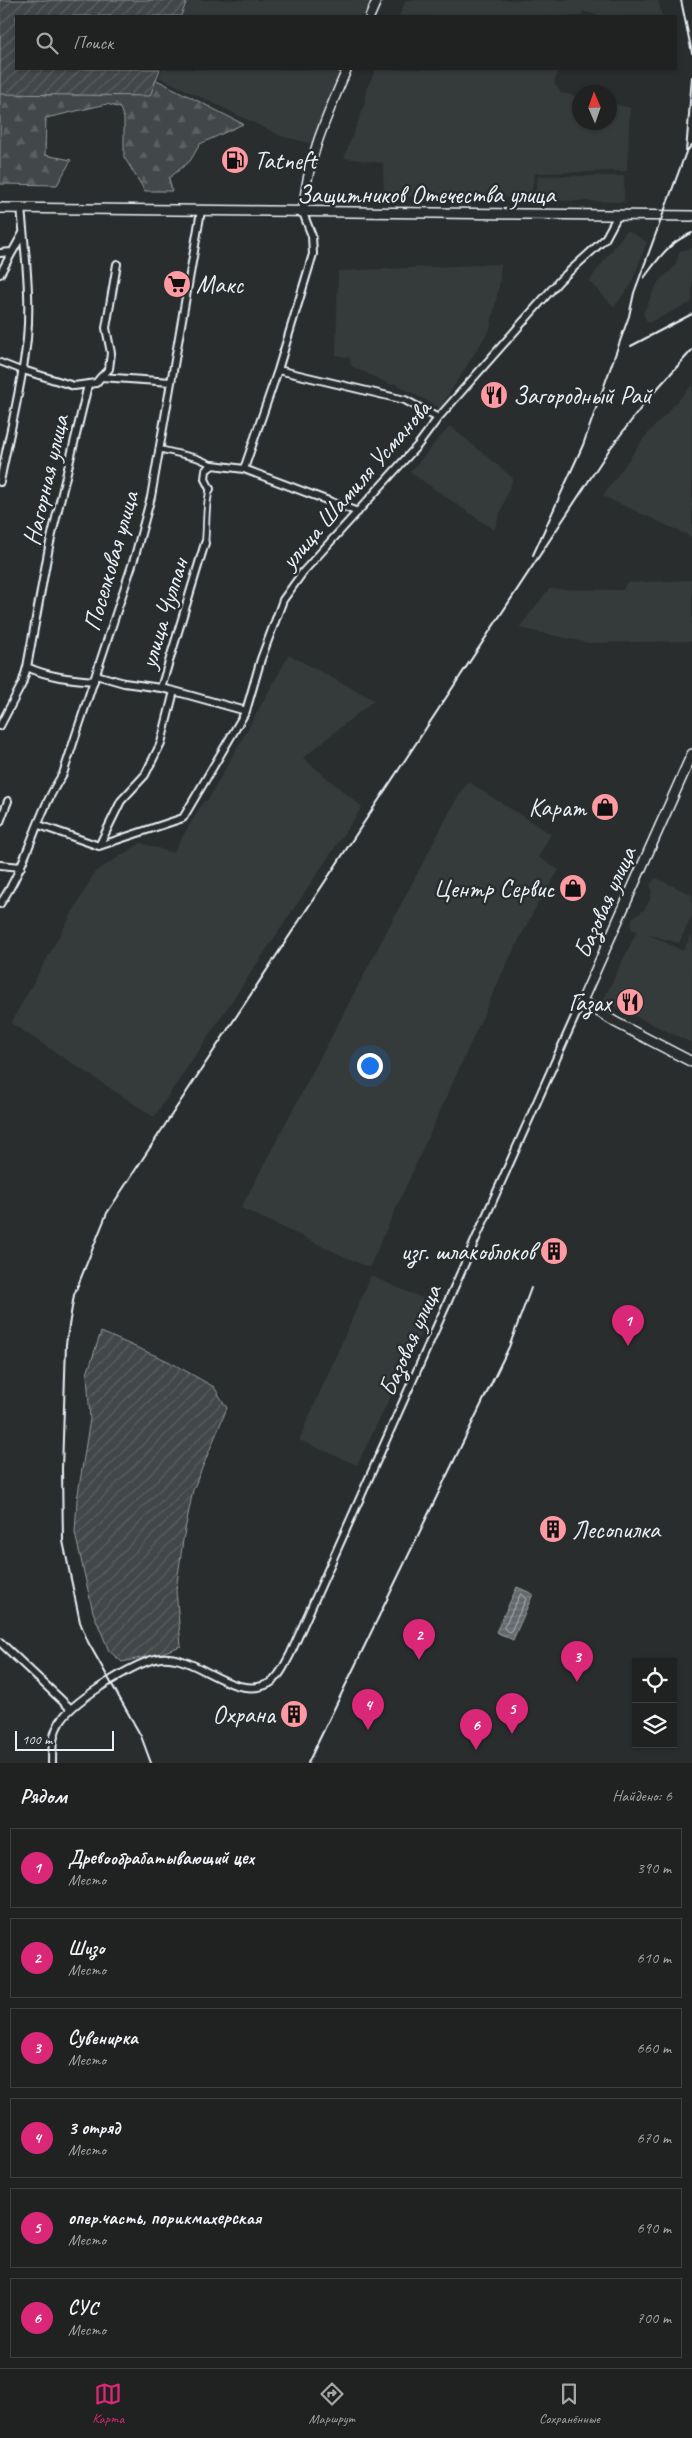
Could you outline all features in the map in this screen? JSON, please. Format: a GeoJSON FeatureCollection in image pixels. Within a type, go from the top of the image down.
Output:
{"type":"FeatureCollection","features":[{"type":"Feature","properties":{"kind":"main road","name":"Защитников Отечества улица"},"geometry":{"type":"LineString","coordinates":[[0,208],[692,216]]}},
{"type":"Feature","properties":{"kind":"main road","name":"Базовая улица"},"geometry":{"type":"LineString","coordinates":[[582,1001],[692,754]]}},
{"type":"Feature","properties":{"kind":"main road"},"geometry":{"type":"LineString","coordinates":[[582,1001],[615,1022],[692,1062]]}},
{"type":"Feature","properties":{"kind":"street"},"geometry":{"type":"LineString","coordinates":[[370,15],[377,0]]}},
{"type":"Feature","properties":{"kind":"street"},"geometry":{"type":"LineString","coordinates":[[244,469],[278,370],[313,254],[312,236],[303,213],[305,185],[311,161],[347,70]]}},
{"type":"Feature","properties":{"kind":"street"},"geometry":{"type":"LineString","coordinates":[[0,482],[23,370],[27,336],[28,293],[22,208]]}},
{"type":"Feature","properties":{"kind":"street","name":"Поселковая улица"},"geometry":{"type":"LineString","coordinates":[[0,904],[11,888],[21,867],[39,824],[44,806],[63,774],[135,556],[151,497],[201,211]]}},
{"type":"Feature","properties":{"kind":"street","name":"улица Шамиля Усманова"},"geometry":{"type":"LineString","coordinates":[[99,846],[183,818],[246,711],[261,659],[283,600],[303,572],[418,445],[438,418],[560,280],[605,239],[618,215]]}},
{"type":"Feature","properties":{"kind":"street"},"geometry":{"type":"LineString","coordinates":[[0,274],[23,232]]}},
{"type":"Feature","properties":{"kind":"street"},"geometry":{"type":"LineString","coordinates":[[0,253],[11,252]]}},
{"type":"Feature","properties":{"kind":"street"},"geometry":{"type":"LineString","coordinates":[[0,362],[67,384],[88,385],[96,383],[109,370],[111,353],[106,328],[117,264]]}},
{"type":"Feature","properties":{"kind":"street"},"geometry":{"type":"LineString","coordinates":[[278,370],[405,400],[438,418]]}},
{"type":"Feature","properties":{"kind":"street"},"geometry":{"type":"LineString","coordinates":[[100,377],[171,382]]}},
{"type":"Feature","properties":{"kind":"street","name":"Нагорная улица"},"geometry":{"type":"LineString","coordinates":[[0,726],[22,684],[27,667],[50,547],[88,385]]}},
{"type":"Feature","properties":{"kind":"street"},"geometry":{"type":"LineString","coordinates":[[159,449],[197,458],[213,465],[244,469],[358,512]]}},
{"type":"Feature","properties":{"kind":"street"},"geometry":{"type":"LineString","coordinates":[[205,543],[208,524],[207,500],[210,488],[205,479],[206,470],[213,465]]}},
{"type":"Feature","properties":{"kind":"street","name":"улица Чулпан"},"geometry":{"type":"LineString","coordinates":[[99,846],[121,802],[145,776],[161,743],[174,691],[161,688],[205,543]]}},
{"type":"Feature","properties":{"kind":"street"},"geometry":{"type":"LineString","coordinates":[[27,667],[44,675],[60,678],[95,678],[161,688]]}},
{"type":"Feature","properties":{"kind":"street"},"geometry":{"type":"LineString","coordinates":[[174,691],[246,711]]}},
{"type":"Feature","properties":{"kind":"street"},"geometry":{"type":"LineString","coordinates":[[0,822],[8,801]]}},
{"type":"Feature","properties":{"kind":"street"},"geometry":{"type":"LineString","coordinates":[[39,824],[99,846]]}},
{"type":"Feature","properties":{"kind":"street"},"geometry":{"type":"LineString","coordinates":[[0,865],[21,867]]}},
{"type":"Feature","properties":{"kind":"street","name":"Базовая улица"},"geometry":{"type":"LineString","coordinates":[[52,1763],[52,1740],[61,1720],[71,1708],[137,1666],[160,1658],[182,1659],[230,1684],[242,1686],[270,1683],[278,1676],[290,1656],[582,1001]]}},
{"type":"Feature","properties":{"kind":"street"},"geometry":{"type":"LineString","coordinates":[[0,1642],[71,1708]]}},
{"type":"Feature","properties":{"kind":"shaded area"},"geometry":{"type":"Polygon","coordinates":[[[188,0],[373,0],[366,15],[182,15],[188,0]]]}},
{"type":"Feature","properties":{"kind":"shaded area"},"geometry":{"type":"Polygon","coordinates":[[[406,0],[658,0],[662,15],[597,15],[583,11],[581,15],[399,15],[406,0]]]}},
{"type":"Feature","properties":{"kind":"shaded area"},"geometry":{"type":"Polygon","coordinates":[[[162,70],[345,70],[314,144],[281,136],[159,77],[162,70]]]}},
{"type":"Feature","properties":{"kind":"shaded area"},"geometry":{"type":"Polygon","coordinates":[[[376,70],[559,70],[554,83],[561,93],[572,95],[572,130],[617,130],[617,105],[630,108],[627,171],[535,173],[530,198],[384,196],[383,163],[344,158],[365,103],[366,90],[376,70]]]}},
{"type":"Feature","properties":{"kind":"shaded area"},"geometry":{"type":"Polygon","coordinates":[[[538,176],[624,176],[624,202],[534,200],[538,176]]]}},
{"type":"Feature","properties":{"kind":"shaded area"},"geometry":{"type":"Polygon","coordinates":[[[627,230],[647,242],[631,285],[614,307],[589,281],[627,230]]]}},
{"type":"Feature","properties":{"kind":"shaded area"},"geometry":{"type":"Polygon","coordinates":[[[692,248],[692,302],[648,323],[643,314],[658,282],[675,266],[680,251],[692,248]]]}},
{"type":"Feature","properties":{"kind":"shaded area"},"geometry":{"type":"Polygon","coordinates":[[[501,264],[499,286],[490,329],[440,408],[394,383],[392,385],[351,366],[350,358],[336,355],[338,271],[501,264]]]}},
{"type":"Feature","properties":{"kind":"shaded area"},"geometry":{"type":"Polygon","coordinates":[[[692,385],[692,537],[603,496],[644,438],[692,385]]]}},
{"type":"Feature","properties":{"kind":"shaded area"},"geometry":{"type":"Polygon","coordinates":[[[450,426],[513,478],[494,530],[410,472],[450,426]]]}},
{"type":"Feature","properties":{"kind":"shaded area"},"geometry":{"type":"Polygon","coordinates":[[[692,580],[692,641],[589,643],[519,628],[549,589],[623,590],[626,583],[692,580]]]}},
{"type":"Feature","properties":{"kind":"shaded area"},"geometry":{"type":"Polygon","coordinates":[[[289,655],[374,700],[303,758],[362,807],[154,1117],[11,1023],[95,872],[141,843],[173,853],[203,802],[208,800],[289,655]]]}},
{"type":"Feature","properties":{"kind":"shaded area"},"geometry":{"type":"Polygon","coordinates":[[[468,782],[551,834],[538,857],[559,870],[537,905],[506,965],[369,1268],[241,1208],[456,800],[468,782]]]}},
{"type":"Feature","properties":{"kind":"shaded area"},"geometry":{"type":"Polygon","coordinates":[[[656,878],[692,895],[692,916],[679,943],[647,934],[683,951],[692,934],[692,1043],[603,1001],[637,931],[631,929],[632,918],[644,910],[650,900],[652,890],[650,884],[656,878]]]}},
{"type":"Feature","properties":{"kind":"shaded area"},"geometry":{"type":"Polygon","coordinates":[[[371,1276],[436,1304],[357,1465],[299,1440],[371,1276]]]}},
{"type":"Feature","properties":{"kind":"green space"},"geometry":{"type":"Polygon","coordinates":[[[0,0],[15,15],[15,70],[153,78],[243,124],[200,144],[190,161],[169,178],[172,191],[145,191],[124,157],[124,118],[120,108],[107,104],[46,118],[45,155],[71,160],[57,185],[0,184],[0,0]]]}},
{"type":"Feature","properties":{"kind":"green space"},"geometry":{"type":"Polygon","coordinates":[[[0,0],[187,0],[181,15],[15,15],[15,70],[160,70],[150,96],[0,94],[0,0]]]}},
{"type":"Feature","properties":{"kind":"green space"},"geometry":{"type":"Polygon","coordinates":[[[101,1332],[168,1361],[214,1387],[227,1408],[193,1490],[183,1540],[176,1590],[181,1646],[159,1654],[122,1662],[109,1651],[93,1612],[75,1533],[77,1500],[90,1419],[87,1374],[101,1332]]]}},
{"type":"Feature","properties":{"kind":"water"},"geometry":{"type":"Polygon","coordinates":[[[517,1587],[533,1594],[513,1640],[496,1632],[517,1587]]]}},
{"type":"Feature","properties":{"kind":"railway"},"geometry":{"type":"LineString","coordinates":[[681,0],[692,53]]}},
{"type":"Feature","properties":{"kind":"railway"},"geometry":{"type":"LineString","coordinates":[[686,152],[692,77]]}},
{"type":"Feature","properties":{"kind":"railway"},"geometry":{"type":"LineString","coordinates":[[533,555],[583,445],[629,316],[634,293],[686,152],[692,145]]}},
{"type":"Feature","properties":{"kind":"railway"},"geometry":{"type":"LineString","coordinates":[[644,278],[670,246],[692,233]]}},
{"type":"Feature","properties":{"kind":"railway"},"geometry":{"type":"LineString","coordinates":[[631,346],[692,314]]}},
{"type":"Feature","properties":{"kind":"railway"},"geometry":{"type":"LineString","coordinates":[[151,1763],[141,1736],[88,1642],[80,1622],[63,1541],[62,1469],[66,1344],[74,1295],[107,1213],[609,450],[647,400],[692,350]]}},
{"type":"Feature","properties":{"kind":"railway"},"geometry":{"type":"LineString","coordinates":[[308,1763],[509,1347],[531,1288]]}},
{"type":"Feature","properties":{"kind":"place","name":"Tatneft"},"geometry":{"type":"Point","coordinates":[235,160]}},
{"type":"Feature","properties":{"kind":"place","name":"Макс"},"geometry":{"type":"Point","coordinates":[177,284]}},
{"type":"Feature","properties":{"kind":"place","name":"Загородный Рай"},"geometry":{"type":"Point","coordinates":[494,395]}},
{"type":"Feature","properties":{"kind":"place","name":"Карат"},"geometry":{"type":"Point","coordinates":[605,807]}},
{"type":"Feature","properties":{"kind":"place","name":"Центр Сервис"},"geometry":{"type":"Point","coordinates":[573,888]}},
{"type":"Feature","properties":{"kind":"place","name":"Газах"},"geometry":{"type":"Point","coordinates":[630,1002]}},
{"type":"Feature","properties":{"kind":"place","name":"изг. шлакоблоков"},"geometry":{"type":"Point","coordinates":[554,1251]}},
{"type":"Feature","properties":{"kind":"place","name":"Древообрабатывающий цех"},"geometry":{"type":"Point","coordinates":[628,1346]}},
{"type":"Feature","properties":{"kind":"place","name":"Лесопилка"},"geometry":{"type":"Point","coordinates":[553,1529]}},
{"type":"Feature","properties":{"kind":"place","name":"Шизо"},"geometry":{"type":"Point","coordinates":[419,1660]}},
{"type":"Feature","properties":{"kind":"place","name":"Сувенирка"},"geometry":{"type":"Point","coordinates":[577,1682]}},
{"type":"Feature","properties":{"kind":"place","name":"Охрана"},"geometry":{"type":"Point","coordinates":[294,1714]}},
{"type":"Feature","properties":{"kind":"place","name":"3 отряд"},"geometry":{"type":"Point","coordinates":[368,1730]}},
{"type":"Feature","properties":{"kind":"place","name":"опер.часть, порикмахерская"},"geometry":{"type":"Point","coordinates":[512,1734]}},
{"type":"Feature","properties":{"kind":"place","name":"СУС"},"geometry":{"type":"Point","coordinates":[476,1750]}}]}
